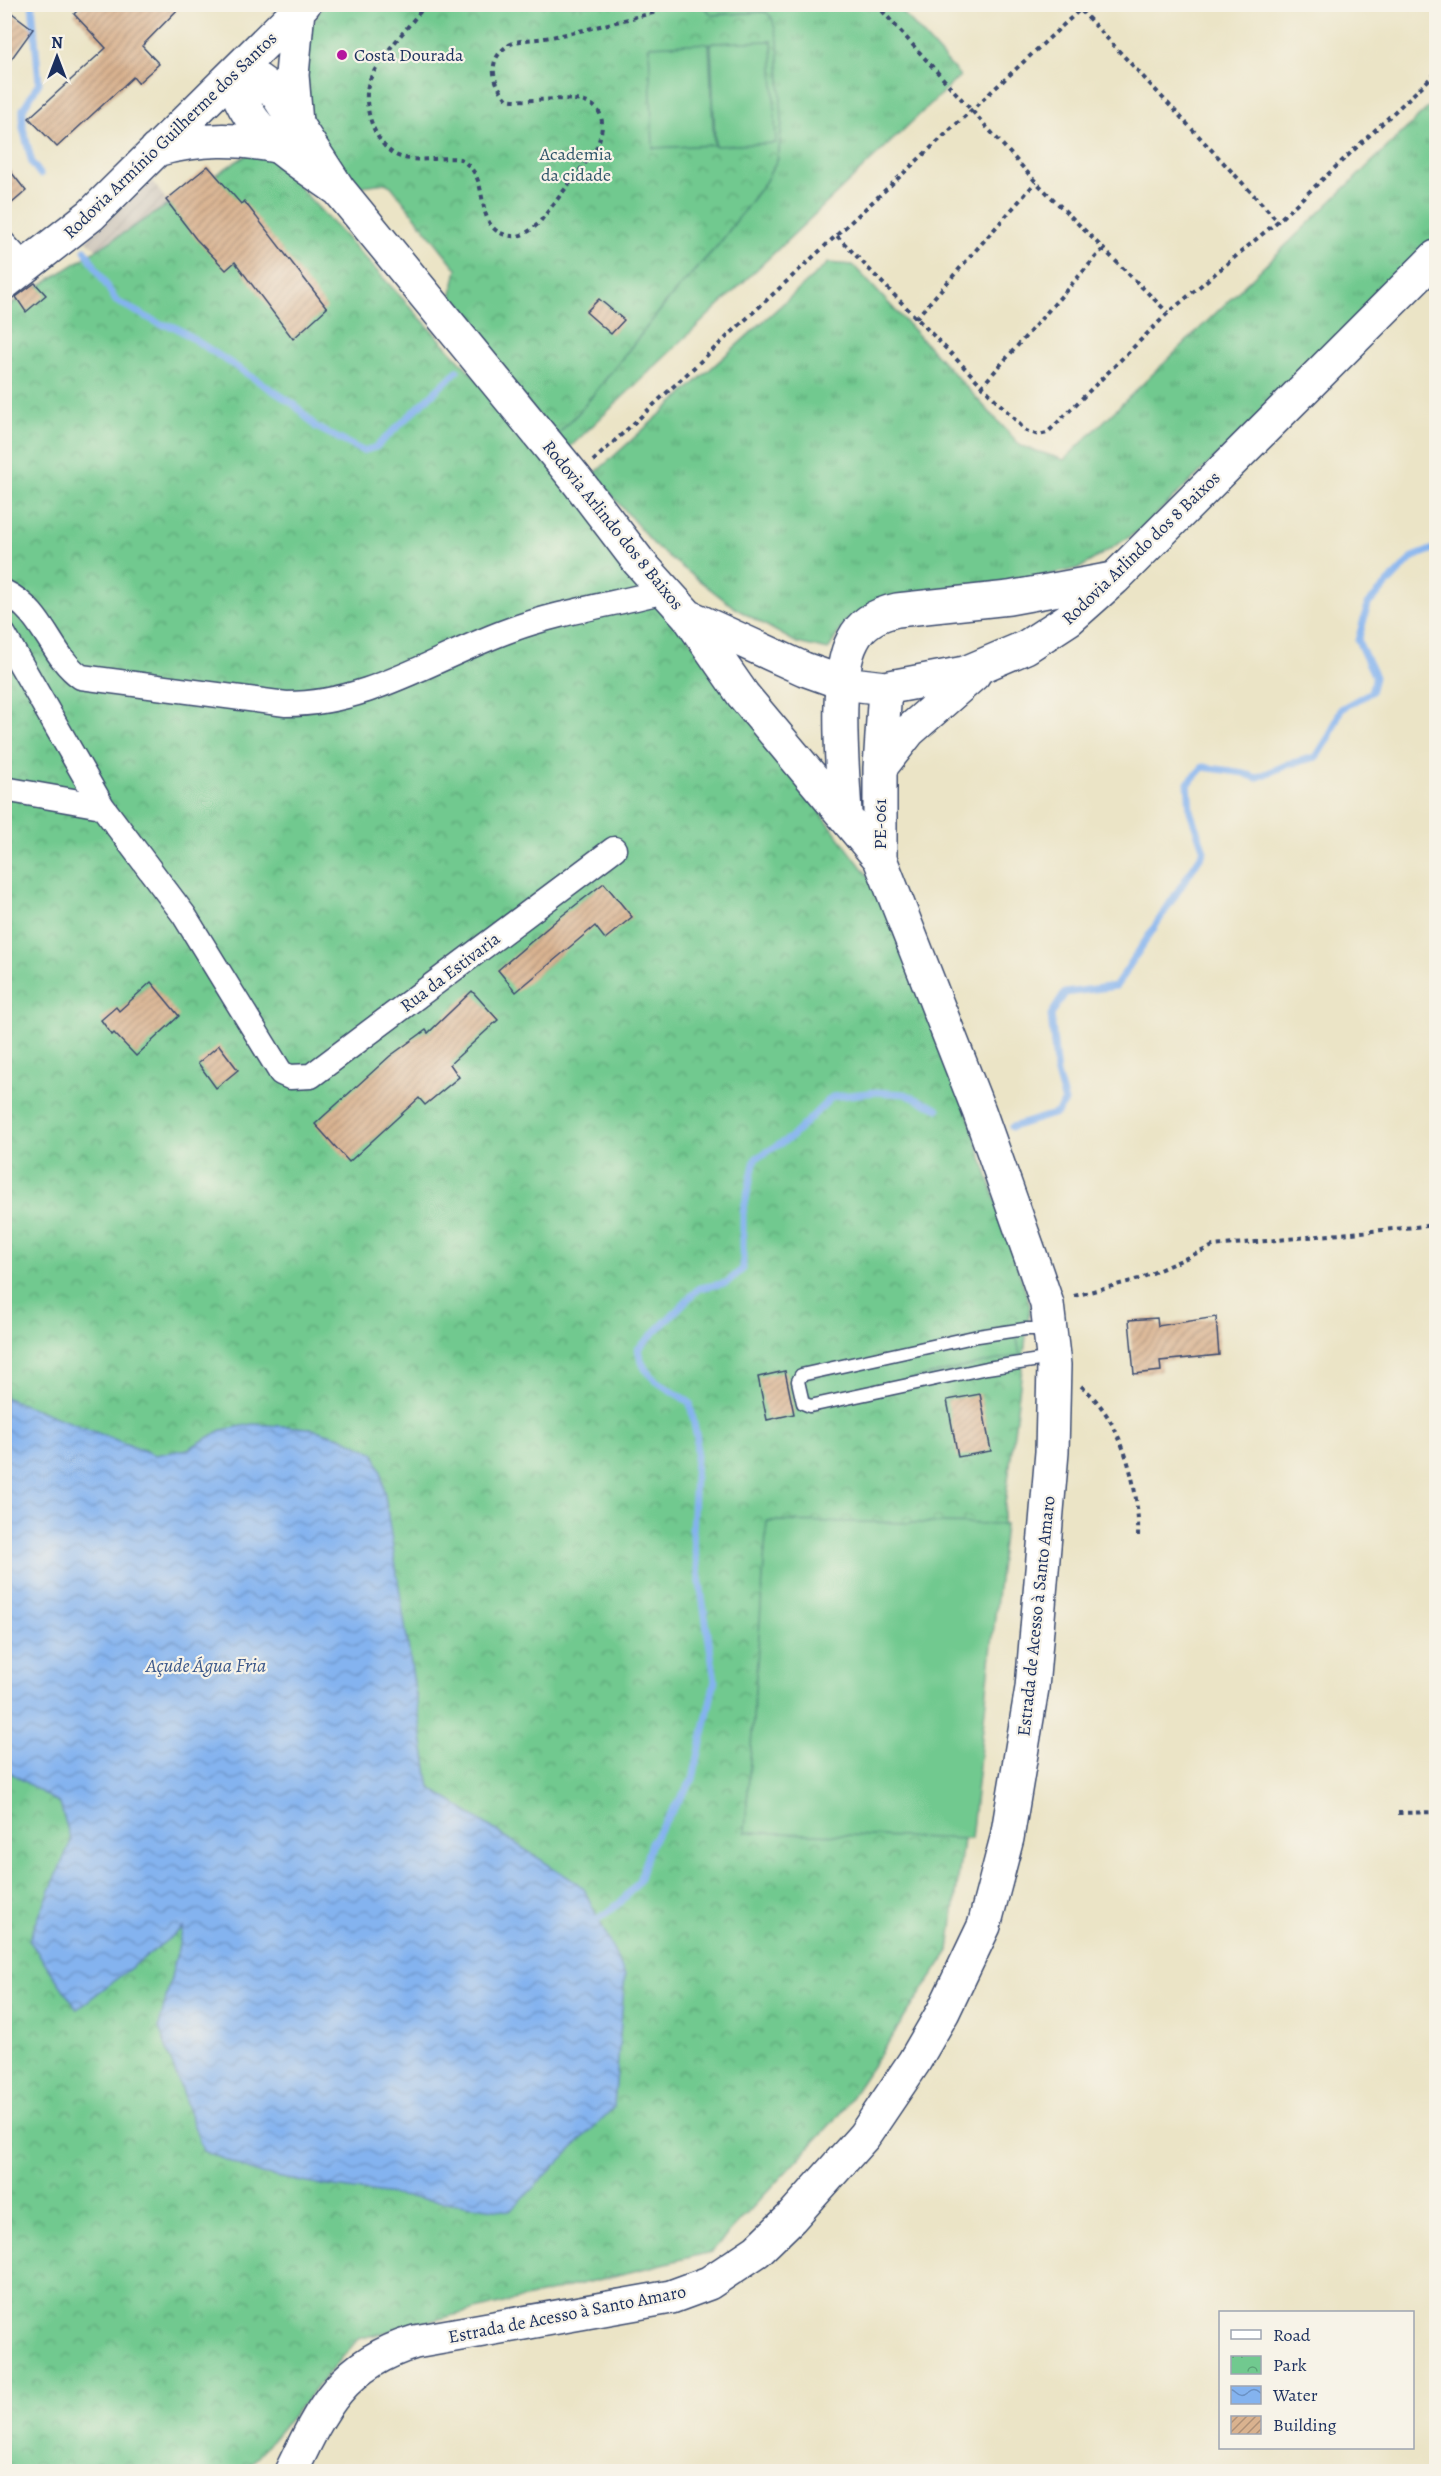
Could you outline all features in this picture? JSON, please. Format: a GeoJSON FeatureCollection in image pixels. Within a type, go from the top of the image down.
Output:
{"type":"FeatureCollection","features":[{"type":"Feature","properties":{"kind":"main road","name":"Rodovia Armínio Guilherme dos Santos"},"geometry":{"type":"LineString","coordinates":[[15,276],[91,215],[154,151],[233,77],[298,6]]}},
{"type":"Feature","properties":{"kind":"main road"},"geometry":{"type":"LineString","coordinates":[[154,151],[185,142],[210,139],[257,142],[289,135],[298,6]]}},
{"type":"Feature","properties":{"kind":"main road","name":"Rodovia Arlindo dos 8 Baixos"},"geometry":{"type":"LineString","coordinates":[[233,77],[240,102],[248,116],[289,135],[339,190],[665,591],[688,616],[804,669],[843,683],[885,688],[929,682],[982,668],[1051,632],[1114,579],[1437,258]]}},
{"type":"Feature","properties":{"kind":"main road"},"geometry":{"type":"LineString","coordinates":[[844,814],[843,683],[846,660],[853,639],[868,621],[882,613],[1035,594],[1114,579]]}},
{"type":"Feature","properties":{"kind":"main road","name":"PE-061"},"geometry":{"type":"LineString","coordinates":[[688,616],[743,695],[880,859]]}},
{"type":"Feature","properties":{"kind":"main road"},"geometry":{"type":"LineString","coordinates":[[880,768],[909,731],[982,668]]}},
{"type":"Feature","properties":{"kind":"main road","name":"PE-061"},"geometry":{"type":"LineString","coordinates":[[880,859],[880,768],[885,688]]}},
{"type":"Feature","properties":{"kind":"main road","name":"Estrada de Acesso à Santo Amaro"},"geometry":{"type":"LineString","coordinates":[[291,2472],[334,2395],[350,2375],[366,2362],[387,2350],[415,2342],[671,2297],[709,2283],[757,2251],[791,2218],[864,2136],[914,2062],[943,2012],[984,1926],[995,1887],[1032,1688],[1052,1452],[1051,1339],[983,1124],[880,859]]}},
{"type":"Feature","properties":{"kind":"street"},"geometry":{"type":"LineString","coordinates":[[4,244],[15,276]]}},
{"type":"Feature","properties":{"kind":"street"},"geometry":{"type":"LineString","coordinates":[[4,592],[36,616],[68,665],[81,677],[286,704],[307,704],[345,698],[384,685],[513,629],[665,591]]}},
{"type":"Feature","properties":{"kind":"street"},"geometry":{"type":"LineString","coordinates":[[4,635],[102,806]]}},
{"type":"Feature","properties":{"kind":"street"},"geometry":{"type":"LineString","coordinates":[[4,789],[102,806]]}},
{"type":"Feature","properties":{"kind":"street","name":"Rua da Estivaria"},"geometry":{"type":"LineString","coordinates":[[102,806],[184,915],[281,1072],[290,1077],[311,1076],[614,849]]}},
{"type":"Feature","properties":{"kind":"lane"},"geometry":{"type":"LineString","coordinates":[[1025,1329],[1051,1339],[987,1368],[810,1406],[803,1403],[798,1381],[801,1375],[978,1336],[1025,1329]]}},
{"type":"Feature","properties":{"kind":"path"},"geometry":{"type":"LineString","coordinates":[[426,4],[369,82],[372,123],[376,137],[382,147],[403,158],[461,159],[476,177],[489,222],[501,234],[509,236],[529,232],[539,223],[596,149],[601,138],[601,123],[598,112],[591,104],[570,97],[518,101],[507,99],[493,78],[494,63],[501,51],[510,44],[520,41],[546,38],[652,13],[660,4]]}},
{"type":"Feature","properties":{"kind":"path"},"geometry":{"type":"LineString","coordinates":[[876,4],[972,108],[1036,182],[1168,314]]}},
{"type":"Feature","properties":{"kind":"path"},"geometry":{"type":"LineString","coordinates":[[1075,4],[1278,221]]}},
{"type":"Feature","properties":{"kind":"path"},"geometry":{"type":"LineString","coordinates":[[575,478],[1086,4]]}},
{"type":"Feature","properties":{"kind":"path"},"geometry":{"type":"LineString","coordinates":[[837,236],[1026,431],[1039,435],[1047,433],[1168,314],[1278,221],[1437,73]]}},
{"type":"Feature","properties":{"kind":"path"},"geometry":{"type":"LineString","coordinates":[[916,318],[1036,182]]}},
{"type":"Feature","properties":{"kind":"path"},"geometry":{"type":"LineString","coordinates":[[981,387],[1102,250]]}},
{"type":"Feature","properties":{"kind":"path"},"geometry":{"type":"LineString","coordinates":[[1138,1536],[1139,1507],[1135,1487],[1107,1414],[1051,1339],[1139,1279],[1213,1246],[1437,1225]]}},
{"type":"Feature","properties":{"kind":"path"},"geometry":{"type":"LineString","coordinates":[[1398,1813],[1437,1812]]}},
{"type":"Feature","properties":{"kind":"shaded area"},"geometry":{"type":"Polygon","coordinates":[[[152,181],[196,239],[134,281],[86,240],[152,181]]]}},
{"type":"Feature","properties":{"kind":"green space","name":"Academia da cidade"},"geometry":{"type":"Polygon","coordinates":[[[323,5],[702,5],[712,15],[766,12],[772,18],[778,40],[782,122],[778,158],[765,182],[719,244],[673,294],[581,410],[556,436],[449,309],[457,269],[391,186],[385,183],[347,188],[308,123],[306,35],[323,5]]]}},
{"type":"Feature","properties":{"kind":"green space"},"geometry":{"type":"Polygon","coordinates":[[[702,5],[896,5],[960,76],[568,449],[556,436],[581,410],[673,294],[719,244],[765,182],[778,158],[782,122],[766,12],[712,15],[702,5]]]}},
{"type":"Feature","properties":{"kind":"green space"},"geometry":{"type":"Polygon","coordinates":[[[772,41],[776,143],[715,146],[711,43],[772,41]]]}},
{"type":"Feature","properties":{"kind":"green space"},"geometry":{"type":"Polygon","coordinates":[[[709,43],[714,145],[653,148],[649,46],[709,43]]]}},
{"type":"Feature","properties":{"kind":"green space"},"geometry":{"type":"Polygon","coordinates":[[[1436,100],[1436,245],[1140,530],[1080,568],[846,621],[828,650],[797,643],[735,608],[656,547],[594,474],[828,263],[853,265],[1021,446],[1064,460],[1436,100]]]}},
{"type":"Feature","properties":{"kind":"green space"},"geometry":{"type":"Polygon","coordinates":[[[261,146],[572,482],[878,889],[959,1088],[1030,1305],[949,1951],[840,2114],[711,2252],[358,2339],[245,2471],[5,2472],[5,308],[261,146]]]}},
{"type":"Feature","properties":{"kind":"green space"},"geometry":{"type":"Polygon","coordinates":[[[1016,1333],[1020,1355],[808,1402],[803,1379],[1016,1333]]]}},
{"type":"Feature","properties":{"kind":"green space"},"geometry":{"type":"Polygon","coordinates":[[[767,1521],[1005,1524],[971,1839],[745,1832],[767,1521]]]}},
{"type":"Feature","properties":{"kind":"water","name":"Açude Água Fria"},"geometry":{"type":"Polygon","coordinates":[[[4,1397],[155,1455],[188,1449],[222,1430],[253,1424],[309,1428],[343,1438],[374,1453],[381,1470],[430,1788],[583,1887],[625,1975],[614,2107],[510,2211],[313,2184],[261,2174],[203,2151],[159,2027],[183,1928],[77,2009],[29,1940],[71,1841],[60,1804],[5,1769],[4,1397]]]}},
{"type":"Feature","properties":{"kind":"building"},"geometry":{"type":"Polygon","coordinates":[[[84,4],[183,4],[142,46],[159,64],[138,83],[133,77],[57,147],[29,118],[106,48],[74,14],[84,4]]]}},
{"type":"Feature","properties":{"kind":"building"},"geometry":{"type":"Polygon","coordinates":[[[4,7],[33,29],[4,69],[4,7]]]}},
{"type":"Feature","properties":{"kind":"building"},"geometry":{"type":"Polygon","coordinates":[[[4,163],[26,191],[4,210],[4,163]]]}},
{"type":"Feature","properties":{"kind":"building"},"geometry":{"type":"Polygon","coordinates":[[[208,166],[241,204],[244,201],[327,308],[293,339],[235,262],[226,270],[196,239],[166,200],[208,166]]]}},
{"type":"Feature","properties":{"kind":"building"},"geometry":{"type":"Polygon","coordinates":[[[35,283],[46,295],[26,312],[16,297],[35,283]]]}},
{"type":"Feature","properties":{"kind":"building"},"geometry":{"type":"Polygon","coordinates":[[[599,299],[624,320],[611,334],[586,312],[599,299]]]}},
{"type":"Feature","properties":{"kind":"building"},"geometry":{"type":"Polygon","coordinates":[[[604,883],[632,917],[605,939],[595,926],[516,992],[498,970],[604,883]]]}},
{"type":"Feature","properties":{"kind":"building"},"geometry":{"type":"Polygon","coordinates":[[[151,982],[179,1016],[136,1056],[114,1033],[112,1035],[101,1020],[116,1007],[119,1011],[151,982]]]}},
{"type":"Feature","properties":{"kind":"building"},"geometry":{"type":"Polygon","coordinates":[[[472,991],[498,1020],[450,1064],[459,1077],[425,1105],[419,1098],[349,1162],[315,1124],[390,1056],[426,1030],[428,1033],[472,991]]]}},
{"type":"Feature","properties":{"kind":"building"},"geometry":{"type":"Polygon","coordinates":[[[219,1045],[238,1070],[216,1088],[198,1063],[219,1045]]]}},
{"type":"Feature","properties":{"kind":"building"},"geometry":{"type":"Polygon","coordinates":[[[1216,1317],[1219,1355],[1160,1361],[1161,1371],[1134,1374],[1129,1320],[1157,1318],[1158,1326],[1216,1317]]]}},
{"type":"Feature","properties":{"kind":"building"},"geometry":{"type":"Polygon","coordinates":[[[785,1371],[794,1414],[767,1420],[758,1377],[785,1371]]]}},
{"type":"Feature","properties":{"kind":"building"},"geometry":{"type":"Polygon","coordinates":[[[980,1394],[991,1451],[958,1457],[947,1400],[980,1394]]]}},
{"type":"Feature","properties":{"kind":"waterway"},"geometry":{"type":"LineString","coordinates":[[32,4],[39,83],[23,109],[23,128],[32,163],[40,174]]}},
{"type":"Feature","properties":{"kind":"waterway"},"geometry":{"type":"LineString","coordinates":[[85,250],[116,301],[160,324],[175,327],[295,405],[316,427],[363,451],[376,447],[457,371]]}},
{"type":"Feature","properties":{"kind":"waterway"},"geometry":{"type":"LineString","coordinates":[[1012,1127],[1057,1113],[1065,1102],[1057,1074],[1051,1015],[1065,993],[1116,986],[1204,851],[1190,811],[1188,783],[1203,767],[1244,773],[1256,778],[1289,764],[1316,757],[1330,735],[1341,709],[1371,692],[1375,677],[1358,641],[1368,604],[1413,557],[1436,548]]}},
{"type":"Feature","properties":{"kind":"waterway"},"geometry":{"type":"LineString","coordinates":[[598,1919],[621,1902],[639,1881],[651,1843],[693,1779],[715,1680],[692,1532],[697,1439],[690,1403],[651,1376],[645,1369],[638,1349],[699,1288],[726,1283],[743,1269],[743,1213],[755,1159],[790,1138],[832,1097],[876,1092],[905,1094],[938,1109]]}},
{"type":"Feature","properties":{"kind":"place","name":"Costa Dourada"},"geometry":{"type":"Point","coordinates":[342,55]}}]}
